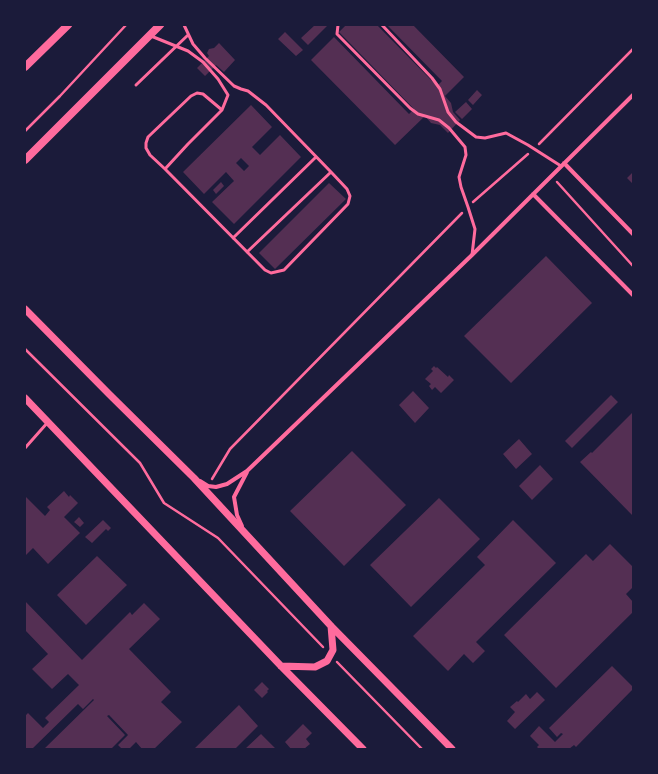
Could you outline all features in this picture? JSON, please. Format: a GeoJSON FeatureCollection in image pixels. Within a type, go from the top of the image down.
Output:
{"type":"FeatureCollection","features":[{"type":"Feature","properties":{"kind":"main road"},"geometry":{"type":"LineString","coordinates":[[25,67],[68,25]]}},
{"type":"Feature","properties":{"kind":"main road"},"geometry":{"type":"LineString","coordinates":[[25,160],[160,25]]}},
{"type":"Feature","properties":{"kind":"street"},"geometry":{"type":"LineString","coordinates":[[194,478],[208,486],[216,487],[227,484],[247,471],[472,255],[633,95]]}},
{"type":"Feature","properties":{"kind":"street"},"geometry":{"type":"LineString","coordinates":[[562,164],[633,234]]}},
{"type":"Feature","properties":{"kind":"street"},"geometry":{"type":"LineString","coordinates":[[533,194],[633,295]]}},
{"type":"Feature","properties":{"kind":"street"},"geometry":{"type":"LineString","coordinates":[[25,309],[194,478],[331,626],[452,749]]}},
{"type":"Feature","properties":{"kind":"street"},"geometry":{"type":"LineString","coordinates":[[25,398],[281,666],[363,749]]}},
{"type":"Feature","properties":{"kind":"street"},"geometry":{"type":"LineString","coordinates":[[243,530],[237,515],[234,497],[247,471]]}},
{"type":"Feature","properties":{"kind":"street"},"geometry":{"type":"LineString","coordinates":[[281,666],[315,667],[327,661],[333,650],[331,626]]}},
{"type":"Feature","properties":{"kind":"lane"},"geometry":{"type":"LineString","coordinates":[[184,25],[193,44],[205,58],[234,86],[241,90],[248,91],[266,105],[331,172],[346,189],[350,196],[348,204],[284,270],[271,273],[265,270],[165,168],[150,155],[146,148],[148,137],[191,96],[198,93],[202,94],[222,110]]}},
{"type":"Feature","properties":{"kind":"lane"},"geometry":{"type":"LineString","coordinates":[[338,25],[337,34],[410,108],[418,114],[439,120],[450,128],[465,147],[466,155],[459,177],[460,187],[475,229],[472,255]]}},
{"type":"Feature","properties":{"kind":"lane"},"geometry":{"type":"LineString","coordinates":[[382,25],[432,78],[440,89],[448,112],[456,122],[476,137],[485,138],[506,133],[562,164]]}},
{"type":"Feature","properties":{"kind":"lane"},"geometry":{"type":"LineString","coordinates":[[150,35],[188,51],[203,62],[218,79],[228,95],[222,110],[165,168]]}},
{"type":"Feature","properties":{"kind":"lane"},"geometry":{"type":"LineString","coordinates":[[136,85],[188,35]]}},
{"type":"Feature","properties":{"kind":"lane"},"geometry":{"type":"LineString","coordinates":[[233,238],[316,157]]}},
{"type":"Feature","properties":{"kind":"lane"},"geometry":{"type":"LineString","coordinates":[[247,252],[331,172]]}},
{"type":"Feature","properties":{"kind":"lane"},"geometry":{"type":"LineString","coordinates":[[25,448],[48,422]]}},
{"type":"Feature","properties":{"kind":"path"},"geometry":{"type":"LineString","coordinates":[[25,131],[126,25]]}},
{"type":"Feature","properties":{"kind":"path"},"geometry":{"type":"LineString","coordinates":[[208,486],[230,449],[468,207],[534,149],[633,49]]}},
{"type":"Feature","properties":{"kind":"path"},"geometry":{"type":"LineString","coordinates":[[551,175],[633,266]]}},
{"type":"Feature","properties":{"kind":"path"},"geometry":{"type":"LineString","coordinates":[[25,349],[140,463],[164,503],[218,538],[422,749]]}},
{"type":"Feature","properties":{"kind":"building"},"geometry":{"type":"Polygon","coordinates":[[[315,25],[328,25],[308,45],[301,38],[315,25]]]}},
{"type":"Feature","properties":{"kind":"building"},"geometry":{"type":"Polygon","coordinates":[[[346,25],[377,25],[437,86],[442,81],[387,25],[413,25],[464,77],[445,96],[451,103],[453,112],[460,120],[448,133],[440,125],[431,123],[425,116],[395,145],[311,60],[334,37],[409,114],[414,109],[339,32],[346,25]]]}},
{"type":"Feature","properties":{"kind":"building"},"geometry":{"type":"Polygon","coordinates":[[[285,32],[303,50],[296,56],[278,39],[285,32]]]}},
{"type":"Feature","properties":{"kind":"building"},"geometry":{"type":"Polygon","coordinates":[[[219,43],[235,60],[224,72],[216,65],[205,76],[197,68],[209,56],[207,53],[209,49],[214,48],[219,43]]]}},
{"type":"Feature","properties":{"kind":"building"},"geometry":{"type":"Polygon","coordinates":[[[477,90],[482,95],[473,105],[468,100],[477,90]]]}},
{"type":"Feature","properties":{"kind":"building"},"geometry":{"type":"Polygon","coordinates":[[[466,102],[472,109],[462,119],[455,112],[466,102]]]}},
{"type":"Feature","properties":{"kind":"building"},"geometry":{"type":"Polygon","coordinates":[[[251,105],[272,127],[252,147],[260,155],[280,135],[301,157],[234,224],[212,202],[234,181],[226,172],[204,194],[183,172],[251,105]],[[241,158],[236,163],[244,171],[249,166],[241,158]]]}},
{"type":"Feature","properties":{"kind":"building"},"geometry":{"type":"Polygon","coordinates":[[[633,172],[633,184],[627,178],[633,172]]]}},
{"type":"Feature","properties":{"kind":"building"},"geometry":{"type":"Polygon","coordinates":[[[221,182],[224,186],[216,194],[213,190],[221,182]]]}},
{"type":"Feature","properties":{"kind":"building"},"geometry":{"type":"Polygon","coordinates":[[[329,183],[346,199],[275,269],[259,253],[329,183]]]}},
{"type":"Feature","properties":{"kind":"building"},"geometry":{"type":"Polygon","coordinates":[[[546,256],[592,303],[511,383],[464,336],[546,256]]]}},
{"type":"Feature","properties":{"kind":"building"},"geometry":{"type":"Polygon","coordinates":[[[434,366],[448,377],[449,375],[454,380],[441,393],[435,387],[432,390],[429,386],[431,384],[425,379],[433,371],[431,369],[434,366]]]}},
{"type":"Feature","properties":{"kind":"building"},"geometry":{"type":"Polygon","coordinates":[[[413,391],[429,408],[415,423],[399,405],[413,391]]]}},
{"type":"Feature","properties":{"kind":"building"},"geometry":{"type":"Polygon","coordinates":[[[611,395],[618,402],[572,448],[565,441],[611,395]]]}},
{"type":"Feature","properties":{"kind":"building"},"geometry":{"type":"Polygon","coordinates":[[[633,412],[633,516],[580,462],[591,452],[592,453],[633,412]]]}},
{"type":"Feature","properties":{"kind":"building"},"geometry":{"type":"Polygon","coordinates":[[[519,439],[532,454],[516,469],[503,454],[519,439]]]}},
{"type":"Feature","properties":{"kind":"building"},"geometry":{"type":"Polygon","coordinates":[[[352,451],[406,505],[344,566],[290,511],[352,451]]]}},
{"type":"Feature","properties":{"kind":"building"},"geometry":{"type":"Polygon","coordinates":[[[540,465],[553,479],[532,500],[519,486],[540,465]]]}},
{"type":"Feature","properties":{"kind":"building"},"geometry":{"type":"Polygon","coordinates":[[[64,491],[69,497],[70,495],[78,503],[64,517],[80,533],[48,564],[33,548],[25,556],[25,496],[45,516],[50,510],[47,507],[64,491]]]}},
{"type":"Feature","properties":{"kind":"building"},"geometry":{"type":"Polygon","coordinates":[[[439,498],[480,539],[411,607],[370,565],[439,498]]]}},
{"type":"Feature","properties":{"kind":"building"},"geometry":{"type":"Polygon","coordinates":[[[79,517],[84,523],[80,527],[74,522],[79,517]]]}},
{"type":"Feature","properties":{"kind":"building"},"geometry":{"type":"Polygon","coordinates":[[[103,520],[111,528],[108,531],[106,529],[92,543],[85,537],[103,520]]]}},
{"type":"Feature","properties":{"kind":"building"},"geometry":{"type":"Polygon","coordinates":[[[513,520],[556,563],[476,642],[485,651],[473,663],[464,654],[448,671],[413,636],[485,565],[477,557],[513,520]]]}},
{"type":"Feature","properties":{"kind":"building"},"geometry":{"type":"Polygon","coordinates":[[[610,544],[633,567],[633,587],[626,594],[633,602],[633,612],[556,688],[504,635],[586,554],[593,561],[610,544]]]}},
{"type":"Feature","properties":{"kind":"building"},"geometry":{"type":"Polygon","coordinates":[[[97,556],[127,585],[86,625],[57,595],[97,556]]]}},
{"type":"Feature","properties":{"kind":"building"},"geometry":{"type":"Polygon","coordinates":[[[25,601],[82,660],[130,612],[132,615],[144,603],[160,619],[129,649],[171,692],[161,702],[182,722],[154,749],[142,749],[136,742],[129,749],[122,749],[118,745],[128,735],[109,715],[107,716],[125,735],[111,749],[44,749],[94,700],[93,699],[83,709],[78,704],[32,749],[25,749],[25,716],[28,713],[43,728],[49,722],[45,718],[79,685],[68,674],[52,689],[32,669],[48,654],[25,630],[25,601]]]}},
{"type":"Feature","properties":{"kind":"building"},"geometry":{"type":"Polygon","coordinates":[[[612,666],[633,687],[633,689],[576,747],[574,745],[569,749],[539,749],[537,747],[539,745],[530,736],[539,726],[555,742],[563,734],[561,733],[557,737],[549,728],[612,666]]]}},
{"type":"Feature","properties":{"kind":"building"},"geometry":{"type":"Polygon","coordinates":[[[262,682],[269,689],[262,698],[254,690],[262,682]]]}},
{"type":"Feature","properties":{"kind":"building"},"geometry":{"type":"Polygon","coordinates":[[[537,692],[545,700],[515,729],[507,721],[515,712],[510,707],[526,694],[530,699],[537,692]]]}},
{"type":"Feature","properties":{"kind":"building"},"geometry":{"type":"Polygon","coordinates":[[[239,705],[258,726],[235,749],[194,749],[239,705]]]}},
{"type":"Feature","properties":{"kind":"building"},"geometry":{"type":"Polygon","coordinates":[[[303,724],[312,733],[306,739],[310,744],[304,749],[291,749],[285,742],[303,724]]]}},
{"type":"Feature","properties":{"kind":"building"},"geometry":{"type":"Polygon","coordinates":[[[261,734],[276,749],[245,749],[261,734]]]}}]}
